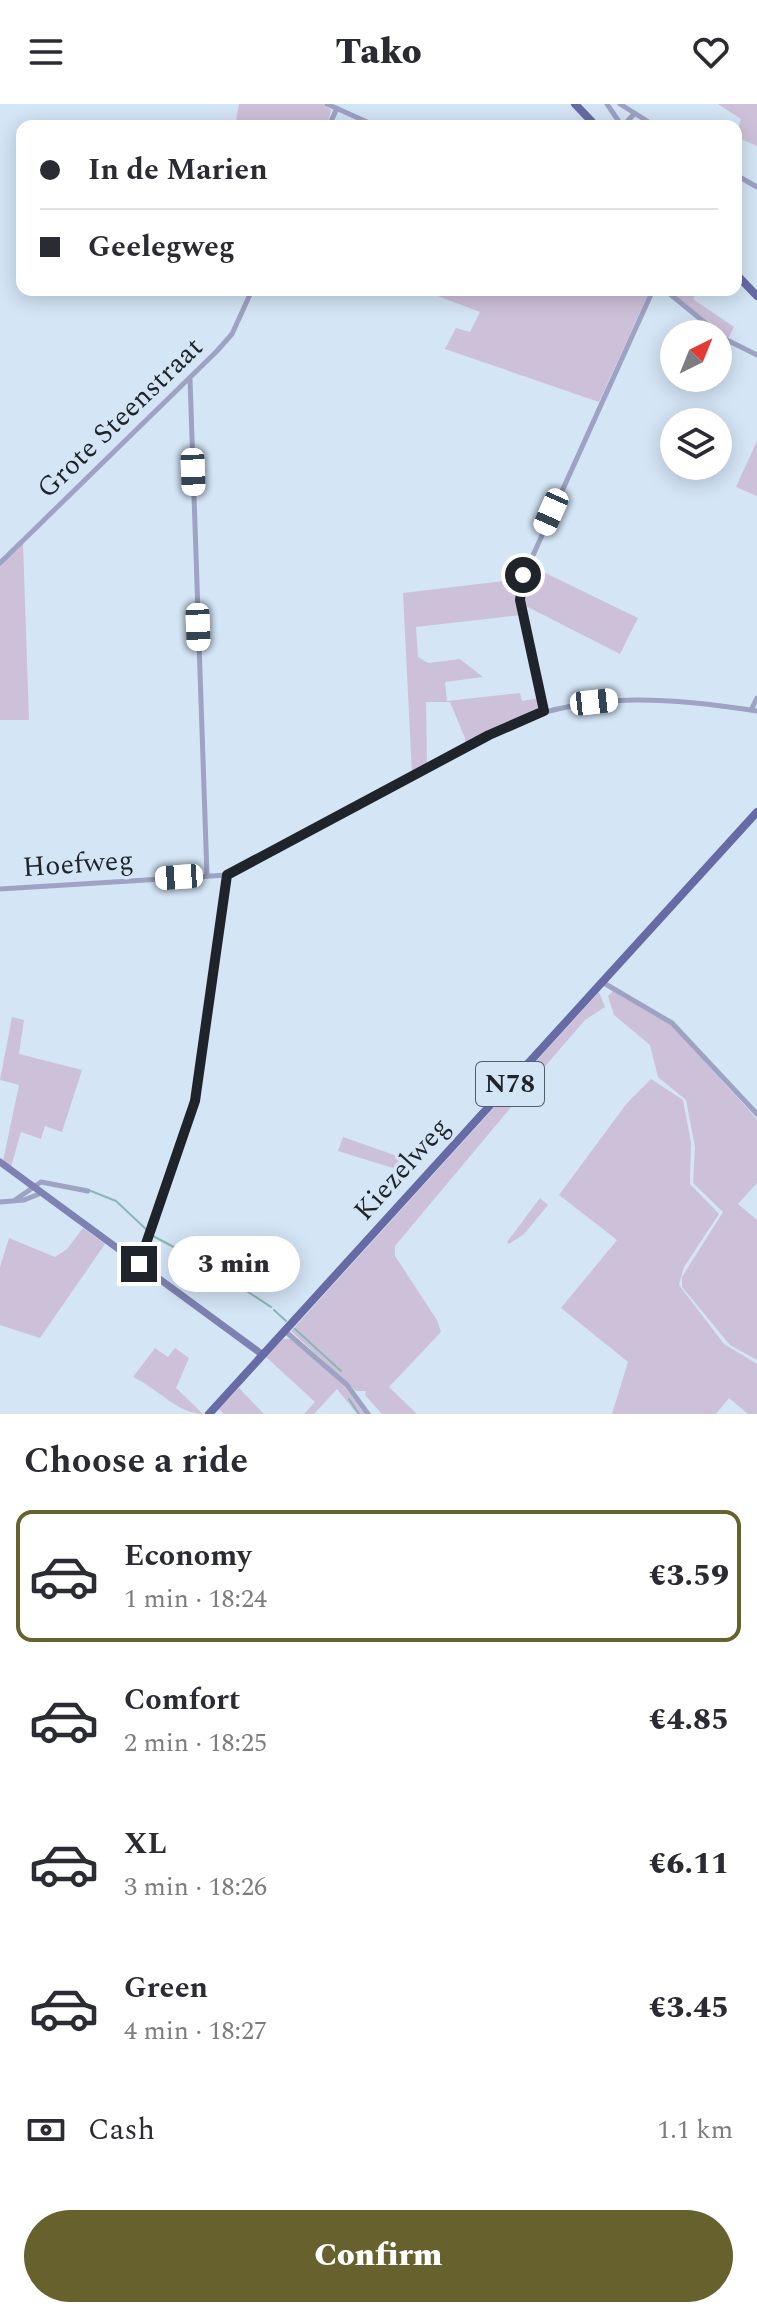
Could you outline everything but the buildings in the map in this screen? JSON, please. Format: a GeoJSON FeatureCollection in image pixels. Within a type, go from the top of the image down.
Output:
{"type":"FeatureCollection","features":[{"type":"Feature","properties":{"kind":"main road"},"geometry":{"type":"LineString","coordinates":[[575,104],[590,120]]}},
{"type":"Feature","properties":{"kind":"main road"},"geometry":{"type":"LineString","coordinates":[[742,280],[757,296]]}},
{"type":"Feature","properties":{"kind":"main road","name":"Kiezelweg"},"geometry":{"type":"LineString","coordinates":[[209,1414],[757,812]]}},
{"type":"Feature","properties":{"kind":"street"},"geometry":{"type":"LineString","coordinates":[[327,104],[363,120]]}},
{"type":"Feature","properties":{"kind":"street"},"geometry":{"type":"LineString","coordinates":[[620,104],[644,120]]}},
{"type":"Feature","properties":{"kind":"street"},"geometry":{"type":"LineString","coordinates":[[332,120],[337,108]]}},
{"type":"Feature","properties":{"kind":"street"},"geometry":{"type":"LineString","coordinates":[[628,120],[634,114]]}},
{"type":"Feature","properties":{"kind":"street","name":"Grote Steenstraat"},"geometry":{"type":"LineString","coordinates":[[0,563],[190,379],[232,334],[249,296]]}},
{"type":"Feature","properties":{"kind":"street"},"geometry":{"type":"LineString","coordinates":[[544,711],[522,616],[520,584],[650,296]]}},
{"type":"Feature","properties":{"kind":"street"},"geometry":{"type":"LineString","coordinates":[[672,296],[725,339],[757,355]]}},
{"type":"Feature","properties":{"kind":"street"},"geometry":{"type":"LineString","coordinates":[[190,379],[207,876]]}},
{"type":"Feature","properties":{"kind":"street","name":"Hoefweg"},"geometry":{"type":"LineString","coordinates":[[0,889],[227,875],[464,748],[544,711],[574,704],[649,698],[754,710]]}},
{"type":"Feature","properties":{"kind":"street"},"geometry":{"type":"LineString","coordinates":[[754,710],[757,698]]}},
{"type":"Feature","properties":{"kind":"street"},"geometry":{"type":"LineString","coordinates":[[139,1264],[195,1101],[227,875]]}},
{"type":"Feature","properties":{"kind":"street"},"geometry":{"type":"LineString","coordinates":[[602,982],[672,1023],[757,1114]]}},
{"type":"Feature","properties":{"kind":"street"},"geometry":{"type":"LineString","coordinates":[[0,1162],[39,1194],[263,1355]]}},
{"type":"Feature","properties":{"kind":"street"},"geometry":{"type":"LineString","coordinates":[[15,1200],[41,1182],[88,1191]]}},
{"type":"Feature","properties":{"kind":"street"},"geometry":{"type":"LineString","coordinates":[[0,1202],[39,1194]]}},
{"type":"Feature","properties":{"kind":"street"},"geometry":{"type":"LineString","coordinates":[[285,1331],[347,1385],[368,1414]]}},
{"type":"Feature","properties":{"kind":"shaded area"},"geometry":{"type":"Polygon","coordinates":[[[239,104],[323,104],[331,110],[328,120],[236,120],[239,104]]]}},
{"type":"Feature","properties":{"kind":"shaded area"},"geometry":{"type":"Polygon","coordinates":[[[718,104],[757,104],[757,146],[742,140],[741,119],[718,104]]]}},
{"type":"Feature","properties":{"kind":"shaded area"},"geometry":{"type":"Polygon","coordinates":[[[438,296],[647,296],[599,402],[445,349],[456,328],[470,332],[480,312],[438,296]]]}},
{"type":"Feature","properties":{"kind":"shaded area"},"geometry":{"type":"Polygon","coordinates":[[[675,296],[695,296],[693,299],[724,320],[705,320],[675,296]]]}},
{"type":"Feature","properties":{"kind":"shaded area"},"geometry":{"type":"Polygon","coordinates":[[[757,441],[757,496],[736,487],[757,441]]]}},
{"type":"Feature","properties":{"kind":"shaded area"},"geometry":{"type":"Polygon","coordinates":[[[23,543],[29,720],[0,720],[0,566],[23,543]]]}},
{"type":"Feature","properties":{"kind":"shaded area"},"geometry":{"type":"Polygon","coordinates":[[[529,565],[638,618],[620,654],[522,604],[521,586],[529,565]]]}},
{"type":"Feature","properties":{"kind":"shaded area"},"geometry":{"type":"Polygon","coordinates":[[[520,579],[521,615],[416,627],[418,657],[428,663],[460,659],[483,677],[445,682],[447,701],[520,693],[522,701],[539,698],[539,709],[465,746],[465,738],[450,702],[426,702],[427,766],[412,774],[403,593],[520,579]]]}},
{"type":"Feature","properties":{"kind":"shaded area"},"geometry":{"type":"Polygon","coordinates":[[[613,991],[671,1025],[757,1119],[757,1183],[738,1204],[757,1220],[757,1360],[730,1345],[682,1287],[682,1277],[723,1212],[693,1183],[695,1147],[686,1100],[658,1077],[650,1045],[614,1015],[608,996],[613,991]]]}},
{"type":"Feature","properties":{"kind":"shaded area"},"geometry":{"type":"Polygon","coordinates":[[[599,992],[605,1007],[585,1020],[395,1246],[395,1256],[437,1320],[441,1332],[389,1387],[417,1414],[382,1414],[365,1395],[366,1391],[356,1391],[291,1331],[599,992]]]}},
{"type":"Feature","properties":{"kind":"shaded area"},"geometry":{"type":"Polygon","coordinates":[[[12,1017],[24,1020],[19,1054],[82,1070],[62,1132],[45,1126],[41,1139],[21,1132],[11,1167],[3,1161],[19,1085],[0,1080],[12,1017]]]}},
{"type":"Feature","properties":{"kind":"shaded area"},"geometry":{"type":"Polygon","coordinates":[[[651,1079],[683,1100],[691,1142],[690,1184],[719,1214],[684,1267],[679,1285],[724,1344],[757,1364],[757,1414],[748,1414],[729,1398],[716,1414],[612,1414],[628,1362],[561,1308],[617,1240],[559,1195],[627,1103],[651,1079]]]}},
{"type":"Feature","properties":{"kind":"shaded area"},"geometry":{"type":"Polygon","coordinates":[[[343,1137],[400,1157],[396,1169],[338,1151],[343,1137]]]}},
{"type":"Feature","properties":{"kind":"shaded area"},"geometry":{"type":"Polygon","coordinates":[[[540,1198],[548,1205],[524,1234],[509,1244],[507,1242],[540,1198]]]}},
{"type":"Feature","properties":{"kind":"shaded area"},"geometry":{"type":"Polygon","coordinates":[[[83,1228],[105,1244],[40,1338],[0,1325],[0,1267],[9,1238],[55,1257],[67,1249],[83,1228]]]}},
{"type":"Feature","properties":{"kind":"shaded area"},"geometry":{"type":"Polygon","coordinates":[[[283,1339],[292,1339],[345,1387],[365,1414],[357,1414],[337,1389],[314,1414],[304,1414],[315,1402],[266,1357],[283,1339]]]}},
{"type":"Feature","properties":{"kind":"shaded area"},"geometry":{"type":"Polygon","coordinates":[[[155,1348],[168,1357],[175,1348],[189,1358],[176,1388],[203,1414],[185,1410],[133,1377],[155,1348]]]}},
{"type":"Feature","properties":{"kind":"shaded area"},"geometry":{"type":"Polygon","coordinates":[[[239,1388],[264,1414],[224,1414],[219,1409],[239,1388]]]}},
{"type":"Feature","properties":{"kind":"waterway"},"geometry":{"type":"LineString","coordinates":[[91,1191],[116,1201],[148,1231]]}},
{"type":"Feature","properties":{"kind":"waterway"},"geometry":{"type":"LineString","coordinates":[[153,1236],[206,1264],[271,1307]]}},
{"type":"Feature","properties":{"kind":"waterway"},"geometry":{"type":"LineString","coordinates":[[274,1310],[286,1321]]}},
{"type":"Feature","properties":{"kind":"waterway"},"geometry":{"type":"LineString","coordinates":[[295,1329],[341,1371]]}},
{"type":"Feature","properties":{"kind":"waterway"},"geometry":{"type":"LineString","coordinates":[[349,1399],[359,1414]]}},
{"type":"Feature","properties":{"kind":"route"},"geometry":{"type":"LineString","coordinates":[[139,1264],[195,1101],[227,875],[489,735],[544,711],[522,616],[520,584],[523,575]]}}]}
